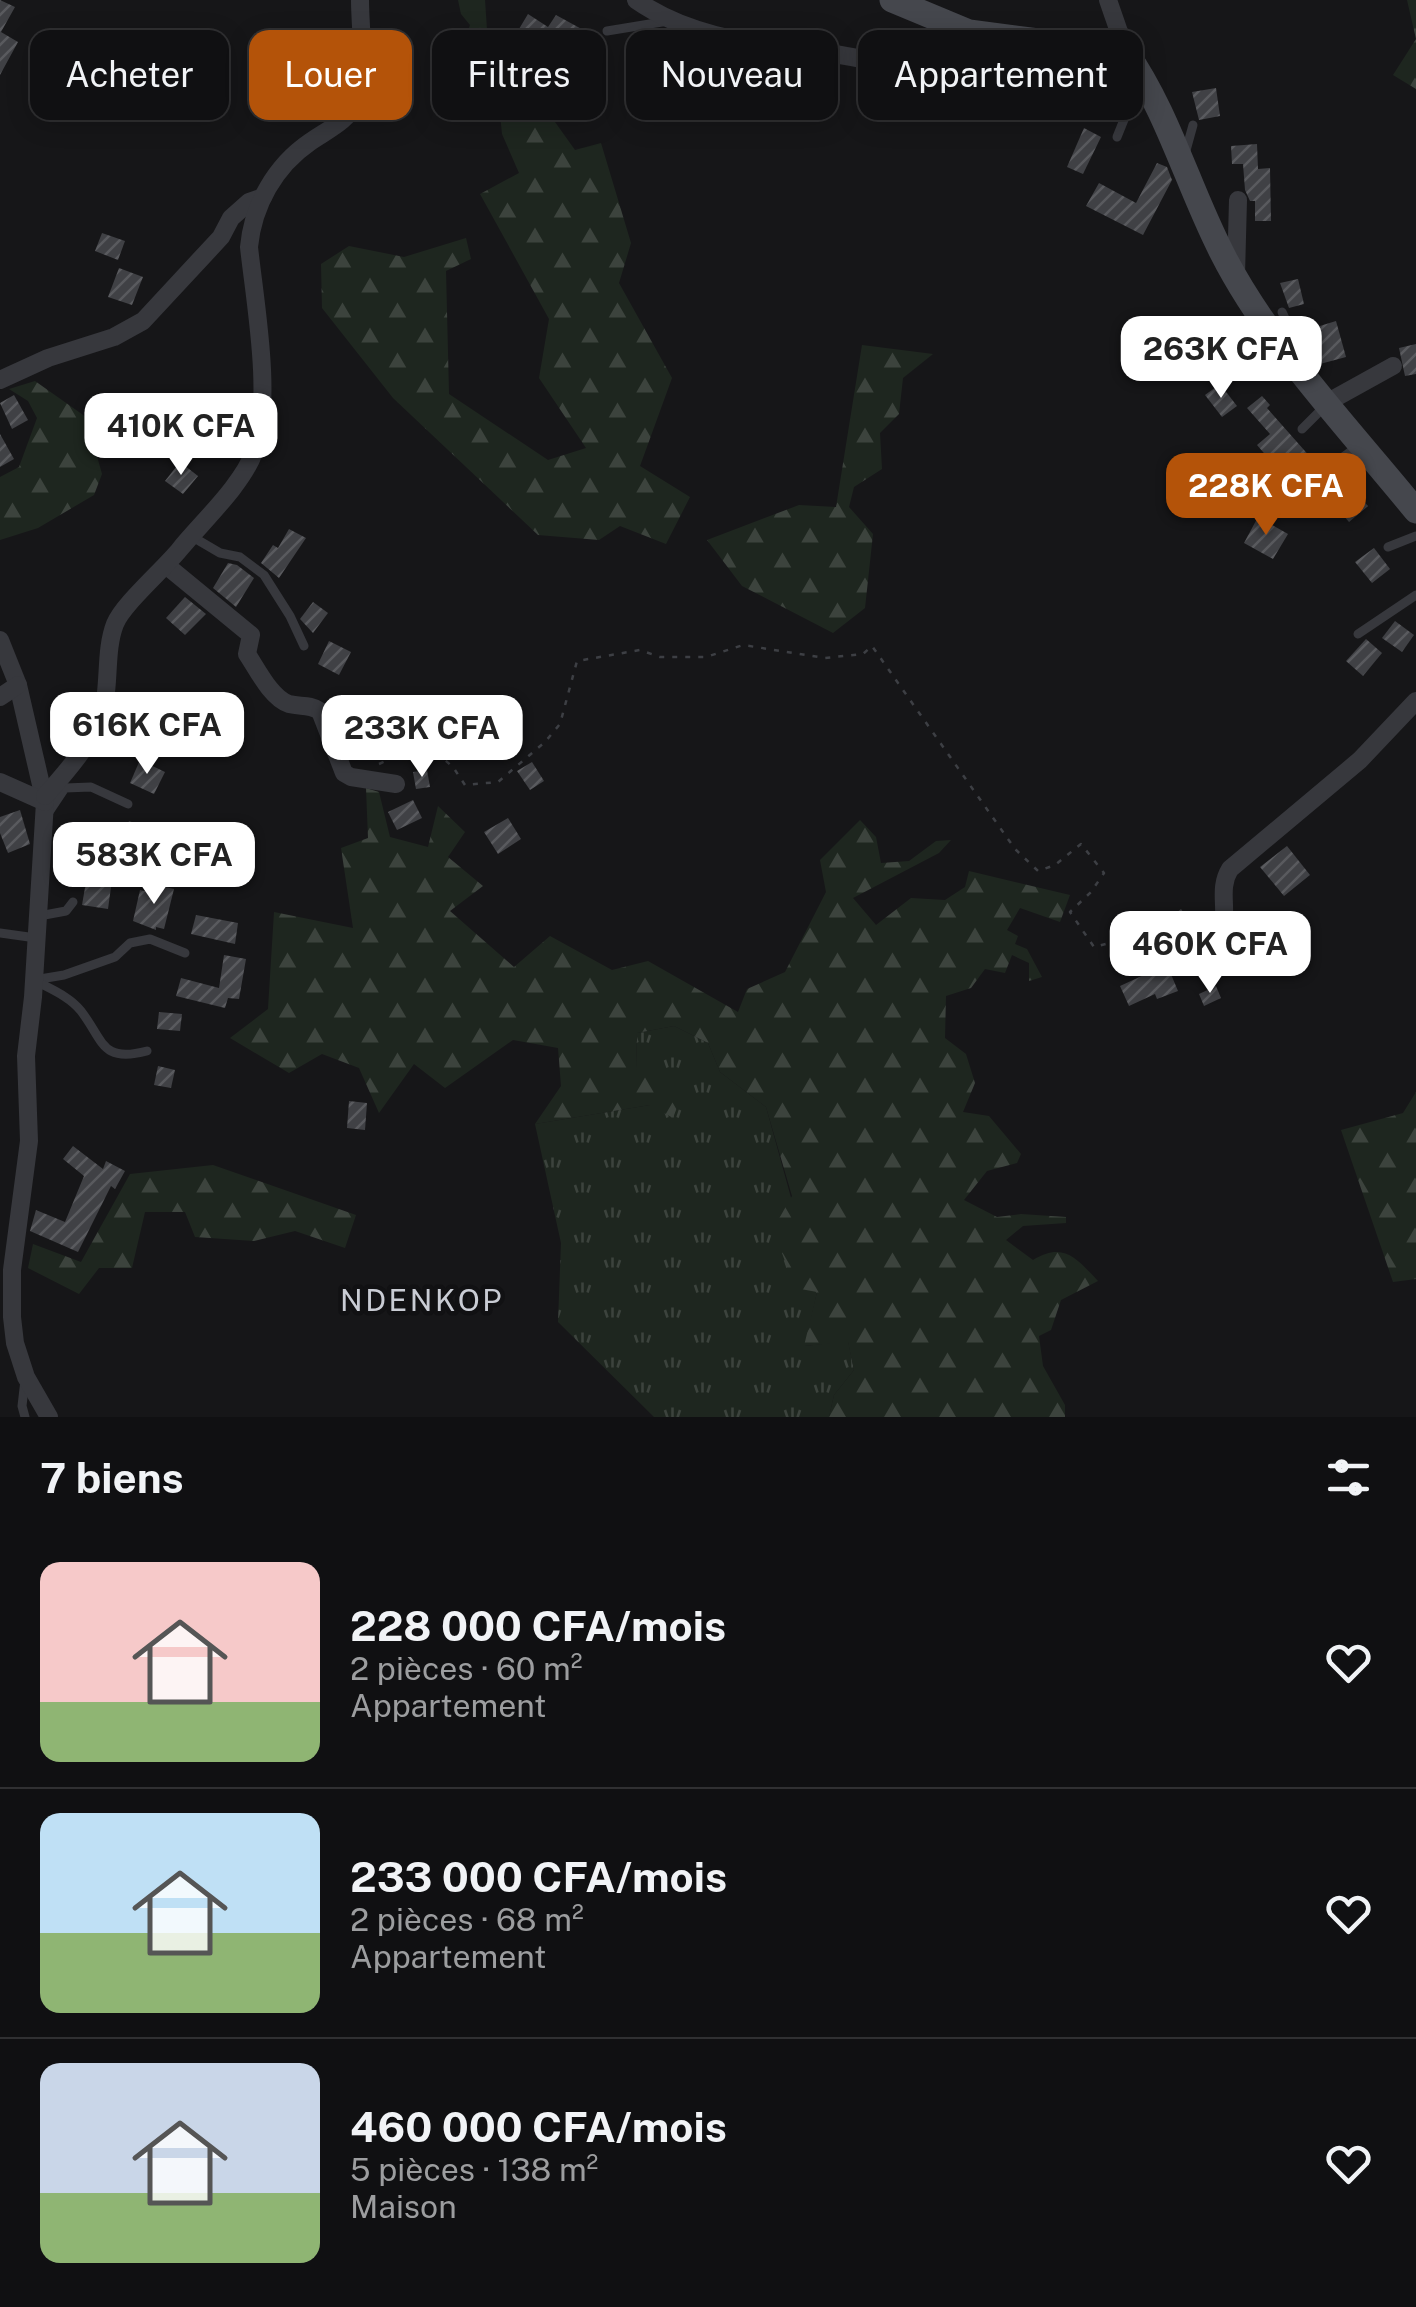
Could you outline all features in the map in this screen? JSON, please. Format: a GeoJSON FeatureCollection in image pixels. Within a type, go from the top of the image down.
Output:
{"type":"FeatureCollection","features":[{"type":"Feature","properties":{"kind":"street"},"geometry":{"type":"LineString","coordinates":[[45,805],[98,724],[118,618],[245,470],[255,450],[262,416],[249,247],[251,229],[262,197],[288,160],[350,113],[361,80],[360,0]]}},
{"type":"Feature","properties":{"kind":"street"},"geometry":{"type":"LineString","coordinates":[[636,0],[671,21],[722,38],[858,59]]}},
{"type":"Feature","properties":{"kind":"street"},"geometry":{"type":"LineString","coordinates":[[892,0],[965,30]]}},
{"type":"Feature","properties":{"kind":"street"},"geometry":{"type":"LineString","coordinates":[[1108,0],[1118,30]]}},
{"type":"Feature","properties":{"kind":"street"},"geometry":{"type":"LineString","coordinates":[[1143,86],[1236,276],[1272,314],[1287,352],[1416,511]]}},
{"type":"Feature","properties":{"kind":"street"},"geometry":{"type":"LineString","coordinates":[[0,380],[48,358],[114,337],[143,321],[221,238],[231,218],[262,197]]}},
{"type":"Feature","properties":{"kind":"street"},"geometry":{"type":"LineString","coordinates":[[1236,276],[1238,200]]}},
{"type":"Feature","properties":{"kind":"street"},"geometry":{"type":"LineString","coordinates":[[1328,402],[1392,366]]}},
{"type":"Feature","properties":{"kind":"street"},"geometry":{"type":"LineString","coordinates":[[166,566],[251,635],[246,654],[275,694],[285,703],[307,705],[320,712],[344,774],[396,784]]}},
{"type":"Feature","properties":{"kind":"street"},"geometry":{"type":"LineString","coordinates":[[0,640],[18,685],[45,805],[26,1056],[29,1141],[12,1270],[15,1344],[26,1377],[49,1417]]}},
{"type":"Feature","properties":{"kind":"street"},"geometry":{"type":"LineString","coordinates":[[0,697],[18,685]]}},
{"type":"Feature","properties":{"kind":"street"},"geometry":{"type":"LineString","coordinates":[[1189,956],[1218,935],[1224,922],[1221,890],[1230,869],[1360,760],[1416,701]]}},
{"type":"Feature","properties":{"kind":"street"},"geometry":{"type":"LineString","coordinates":[[0,782],[45,805]]}},
{"type":"Feature","properties":{"kind":"lane"},"geometry":{"type":"LineString","coordinates":[[607,31],[671,21]]}},
{"type":"Feature","properties":{"kind":"lane"},"geometry":{"type":"LineString","coordinates":[[1117,137],[1125,120]]}},
{"type":"Feature","properties":{"kind":"lane"},"geometry":{"type":"LineString","coordinates":[[1183,162],[1193,125]]}},
{"type":"Feature","properties":{"kind":"lane"},"geometry":{"type":"LineString","coordinates":[[1229,374],[1257,346],[1272,314]]}},
{"type":"Feature","properties":{"kind":"lane"},"geometry":{"type":"LineString","coordinates":[[1302,429],[1328,402]]}},
{"type":"Feature","properties":{"kind":"lane"},"geometry":{"type":"LineString","coordinates":[[1306,484],[1361,444]]}},
{"type":"Feature","properties":{"kind":"lane"},"geometry":{"type":"LineString","coordinates":[[191,536],[220,553],[240,557],[264,575],[304,646]]}},
{"type":"Feature","properties":{"kind":"lane"},"geometry":{"type":"LineString","coordinates":[[1388,547],[1416,536]]}},
{"type":"Feature","properties":{"kind":"lane"},"geometry":{"type":"LineString","coordinates":[[1358,634],[1416,595]]}},
{"type":"Feature","properties":{"kind":"lane"},"geometry":{"type":"LineString","coordinates":[[45,805],[66,788],[91,786],[128,804]]}},
{"type":"Feature","properties":{"kind":"lane"},"geometry":{"type":"LineString","coordinates":[[38,916],[66,910],[73,902]]}},
{"type":"Feature","properties":{"kind":"lane"},"geometry":{"type":"LineString","coordinates":[[0,933],[36,938]]}},
{"type":"Feature","properties":{"kind":"lane"},"geometry":{"type":"LineString","coordinates":[[34,980],[64,975],[115,957],[130,943],[150,939],[186,953]]}},
{"type":"Feature","properties":{"kind":"lane"},"geometry":{"type":"LineString","coordinates":[[34,980],[70,1000],[108,1051],[127,1056],[147,1050]]}},
{"type":"Feature","properties":{"kind":"lane"},"geometry":{"type":"LineString","coordinates":[[25,1417],[22,1406],[26,1377]]}},
{"type":"Feature","properties":{"kind":"path"},"geometry":{"type":"LineString","coordinates":[[350,777],[424,743],[454,767],[464,785],[498,782],[560,724],[577,661],[640,650],[660,657],[706,657],[743,645],[825,658],[863,654],[872,646],[1015,849],[1038,871],[1055,865],[1081,844],[1104,873],[1070,912],[1094,947],[1114,942],[1148,917],[1189,956]]}},
{"type":"Feature","properties":{"kind":"green space"},"geometry":{"type":"Polygon","coordinates":[[[458,0],[485,0],[487,30],[468,30],[470,25],[461,14],[458,0]]]}},
{"type":"Feature","properties":{"kind":"green space"},"geometry":{"type":"Polygon","coordinates":[[[1407,0],[1416,0],[1416,39],[1407,0]]]}},
{"type":"Feature","properties":{"kind":"green space"},"geometry":{"type":"Polygon","coordinates":[[[1416,39],[1416,89],[1393,75],[1416,39]]]}},
{"type":"Feature","properties":{"kind":"green space"},"geometry":{"type":"Polygon","coordinates":[[[501,120],[554,120],[575,150],[601,143],[631,243],[619,283],[672,378],[640,466],[690,497],[666,544],[620,526],[599,540],[538,535],[393,398],[322,308],[321,264],[349,246],[404,257],[466,238],[471,259],[446,271],[449,394],[548,460],[586,448],[539,378],[549,319],[480,194],[519,173],[502,134],[501,120]]]}},
{"type":"Feature","properties":{"kind":"green space"},"geometry":{"type":"Polygon","coordinates":[[[862,345],[933,354],[903,378],[899,414],[880,433],[882,469],[854,487],[849,507],[873,534],[865,608],[833,633],[742,586],[707,540],[799,505],[836,507],[862,345]]]}},
{"type":"Feature","properties":{"kind":"green space"},"geometry":{"type":"Polygon","coordinates":[[[35,381],[86,417],[102,474],[94,495],[38,528],[0,540],[0,477],[19,467],[37,418],[28,401],[9,389],[35,381]]]}},
{"type":"Feature","properties":{"kind":"green space"},"geometry":{"type":"Polygon","coordinates":[[[366,788],[379,792],[390,837],[428,847],[438,806],[465,832],[448,857],[483,886],[450,911],[514,967],[550,936],[612,970],[648,961],[738,1012],[747,989],[785,972],[826,892],[820,860],[860,820],[876,837],[881,863],[909,861],[936,841],[951,840],[939,853],[853,898],[876,925],[911,898],[945,900],[965,887],[969,871],[1070,895],[1060,922],[1020,908],[1007,930],[1018,936],[1015,944],[1027,949],[1042,977],[1029,981],[1029,963],[1012,955],[1005,973],[985,969],[971,988],[946,996],[945,1038],[966,1054],[975,1083],[963,1112],[989,1116],[1021,1154],[1017,1163],[987,1171],[964,1200],[997,1217],[1066,1217],[1066,1223],[1023,1226],[1006,1240],[1033,1260],[1053,1252],[1069,1255],[1098,1281],[1061,1300],[1051,1330],[1039,1336],[1043,1366],[1065,1405],[1065,1417],[829,1417],[834,1395],[854,1370],[848,1342],[804,1346],[817,1292],[795,1288],[773,1229],[792,1196],[766,1107],[720,1072],[708,1043],[674,1026],[637,1033],[636,1069],[684,1089],[673,1118],[650,1105],[535,1124],[561,1086],[558,1048],[513,1040],[445,1088],[414,1064],[379,1113],[359,1068],[322,1054],[289,1073],[230,1038],[268,1009],[274,912],[353,928],[341,848],[368,838],[366,788]]]}},
{"type":"Feature","properties":{"kind":"green space"},"geometry":{"type":"Polygon","coordinates":[[[674,1026],[708,1043],[720,1072],[766,1107],[817,1292],[805,1346],[848,1341],[854,1370],[834,1395],[829,1417],[654,1417],[558,1322],[561,1243],[535,1124],[650,1105],[636,1069],[637,1033],[674,1026]]]}},
{"type":"Feature","properties":{"kind":"green space"},"geometry":{"type":"Polygon","coordinates":[[[1416,1092],[1416,1279],[1393,1282],[1341,1130],[1403,1113],[1416,1092]]]}},
{"type":"Feature","properties":{"kind":"green space"},"geometry":{"type":"Polygon","coordinates":[[[213,1165],[356,1215],[345,1248],[295,1231],[254,1241],[195,1237],[185,1212],[145,1212],[132,1268],[99,1268],[79,1294],[28,1268],[33,1244],[81,1262],[130,1174],[213,1165]]]}},
{"type":"Feature","properties":{"kind":"building"},"geometry":{"type":"Polygon","coordinates":[[[0,0],[15,7],[1,32],[18,42],[0,75],[0,0]]]}},
{"type":"Feature","properties":{"kind":"building"},"geometry":{"type":"Polygon","coordinates":[[[528,14],[548,27],[556,15],[583,30],[518,30],[528,14]]]}},
{"type":"Feature","properties":{"kind":"building"},"geometry":{"type":"Polygon","coordinates":[[[1216,88],[1220,116],[1199,120],[1192,92],[1216,88]]]}},
{"type":"Feature","properties":{"kind":"building"},"geometry":{"type":"Polygon","coordinates":[[[1084,128],[1101,137],[1083,174],[1067,167],[1084,128]]]}},
{"type":"Feature","properties":{"kind":"building"},"geometry":{"type":"Polygon","coordinates":[[[1257,144],[1258,169],[1270,168],[1271,221],[1255,221],[1255,201],[1250,201],[1245,190],[1243,164],[1232,164],[1231,146],[1257,144]]]}},
{"type":"Feature","properties":{"kind":"building"},"geometry":{"type":"Polygon","coordinates":[[[1157,163],[1167,167],[1172,180],[1143,235],[1086,206],[1099,183],[1136,203],[1157,163]]]}},
{"type":"Feature","properties":{"kind":"building"},"geometry":{"type":"Polygon","coordinates":[[[102,233],[125,241],[118,260],[95,251],[102,233]]]}},
{"type":"Feature","properties":{"kind":"building"},"geometry":{"type":"Polygon","coordinates":[[[119,268],[143,277],[132,305],[108,297],[119,268]]]}},
{"type":"Feature","properties":{"kind":"building"},"geometry":{"type":"Polygon","coordinates":[[[1298,279],[1304,304],[1289,308],[1280,283],[1298,279]]]}},
{"type":"Feature","properties":{"kind":"building"},"geometry":{"type":"Polygon","coordinates":[[[1336,321],[1346,357],[1320,364],[1310,329],[1336,321]]]}},
{"type":"Feature","properties":{"kind":"building"},"geometry":{"type":"Polygon","coordinates":[[[1416,344],[1416,374],[1405,376],[1399,348],[1416,344]]]}},
{"type":"Feature","properties":{"kind":"building"},"geometry":{"type":"Polygon","coordinates":[[[1220,384],[1237,406],[1222,417],[1205,395],[1220,384]]]}},
{"type":"Feature","properties":{"kind":"building"},"geometry":{"type":"Polygon","coordinates":[[[14,395],[28,420],[12,429],[0,403],[14,395]]]}},
{"type":"Feature","properties":{"kind":"building"},"geometry":{"type":"Polygon","coordinates":[[[1262,396],[1270,405],[1267,408],[1312,459],[1296,474],[1275,453],[1269,459],[1257,445],[1270,434],[1247,408],[1262,396]]]}},
{"type":"Feature","properties":{"kind":"building"},"geometry":{"type":"Polygon","coordinates":[[[0,434],[14,459],[0,467],[0,434]]]}},
{"type":"Feature","properties":{"kind":"building"},"geometry":{"type":"Polygon","coordinates":[[[180,462],[198,476],[183,494],[165,481],[180,462]]]}},
{"type":"Feature","properties":{"kind":"building"},"geometry":{"type":"Polygon","coordinates":[[[1335,481],[1352,502],[1359,496],[1368,506],[1349,522],[1338,509],[1329,517],[1313,499],[1335,481]]]}},
{"type":"Feature","properties":{"kind":"building"},"geometry":{"type":"Polygon","coordinates":[[[1246,485],[1264,495],[1255,512],[1237,503],[1246,485]]]}},
{"type":"Feature","properties":{"kind":"building"},"geometry":{"type":"Polygon","coordinates":[[[1258,517],[1288,534],[1273,559],[1244,543],[1258,517]]]}},
{"type":"Feature","properties":{"kind":"building"},"geometry":{"type":"Polygon","coordinates":[[[289,529],[306,538],[279,578],[261,563],[273,545],[278,548],[289,529]]]}},
{"type":"Feature","properties":{"kind":"building"},"geometry":{"type":"Polygon","coordinates":[[[1374,548],[1390,569],[1372,583],[1355,562],[1374,548]]]}},
{"type":"Feature","properties":{"kind":"building"},"geometry":{"type":"Polygon","coordinates":[[[228,563],[254,578],[236,607],[213,588],[228,563]]]}},
{"type":"Feature","properties":{"kind":"building"},"geometry":{"type":"Polygon","coordinates":[[[185,597],[206,614],[185,635],[166,618],[185,597]]]}},
{"type":"Feature","properties":{"kind":"building"},"geometry":{"type":"Polygon","coordinates":[[[313,602],[328,613],[313,633],[300,619],[313,602]]]}},
{"type":"Feature","properties":{"kind":"building"},"geometry":{"type":"Polygon","coordinates":[[[1395,621],[1414,635],[1402,652],[1382,638],[1395,621]]]}},
{"type":"Feature","properties":{"kind":"building"},"geometry":{"type":"Polygon","coordinates":[[[1366,639],[1382,653],[1363,676],[1346,661],[1366,639]]]}},
{"type":"Feature","properties":{"kind":"building"},"geometry":{"type":"Polygon","coordinates":[[[329,641],[351,652],[339,675],[318,664],[329,641]]]}},
{"type":"Feature","properties":{"kind":"building"},"geometry":{"type":"Polygon","coordinates":[[[140,760],[165,772],[154,794],[130,783],[140,760]]]}},
{"type":"Feature","properties":{"kind":"building"},"geometry":{"type":"Polygon","coordinates":[[[532,762],[544,781],[530,790],[517,771],[532,762]]]}},
{"type":"Feature","properties":{"kind":"building"},"geometry":{"type":"Polygon","coordinates":[[[427,770],[430,787],[416,789],[413,772],[427,770]]]}},
{"type":"Feature","properties":{"kind":"building"},"geometry":{"type":"Polygon","coordinates":[[[413,800],[422,818],[397,830],[388,812],[413,800]]]}},
{"type":"Feature","properties":{"kind":"building"},"geometry":{"type":"Polygon","coordinates":[[[20,810],[30,844],[8,853],[0,833],[0,817],[20,810]]]}},
{"type":"Feature","properties":{"kind":"building"},"geometry":{"type":"Polygon","coordinates":[[[508,818],[521,839],[498,854],[484,832],[508,818]]]}},
{"type":"Feature","properties":{"kind":"building"},"geometry":{"type":"Polygon","coordinates":[[[129,821],[154,830],[144,859],[118,850],[129,821]]]}},
{"type":"Feature","properties":{"kind":"building"},"geometry":{"type":"Polygon","coordinates":[[[1287,846],[1310,875],[1284,896],[1260,867],[1287,846]]]}},
{"type":"Feature","properties":{"kind":"building"},"geometry":{"type":"Polygon","coordinates":[[[87,876],[112,880],[108,909],[82,905],[87,876]]]}},
{"type":"Feature","properties":{"kind":"building"},"geometry":{"type":"Polygon","coordinates":[[[156,885],[174,889],[164,929],[156,930],[133,921],[140,890],[154,893],[156,885]]]}},
{"type":"Feature","properties":{"kind":"building"},"geometry":{"type":"Polygon","coordinates":[[[1181,909],[1192,924],[1160,948],[1178,991],[1157,999],[1155,994],[1129,1006],[1120,986],[1146,974],[1125,940],[1149,926],[1152,932],[1181,909]]]}},
{"type":"Feature","properties":{"kind":"building"},"geometry":{"type":"Polygon","coordinates":[[[196,915],[238,923],[235,944],[191,934],[196,915]]]}},
{"type":"Feature","properties":{"kind":"building"},"geometry":{"type":"Polygon","coordinates":[[[224,955],[246,959],[239,999],[228,998],[225,1008],[176,996],[181,978],[219,988],[224,955]]]}},
{"type":"Feature","properties":{"kind":"building"},"geometry":{"type":"Polygon","coordinates":[[[1216,986],[1221,998],[1204,1006],[1199,994],[1216,986]]]}},
{"type":"Feature","properties":{"kind":"building"},"geometry":{"type":"Polygon","coordinates":[[[159,1012],[182,1014],[180,1031],[157,1029],[159,1012]]]}},
{"type":"Feature","properties":{"kind":"building"},"geometry":{"type":"Polygon","coordinates":[[[158,1066],[175,1070],[171,1088],[154,1085],[158,1066]]]}},
{"type":"Feature","properties":{"kind":"building"},"geometry":{"type":"Polygon","coordinates":[[[349,1101],[367,1103],[365,1130],[347,1128],[349,1101]]]}},
{"type":"Feature","properties":{"kind":"building"},"geometry":{"type":"Polygon","coordinates":[[[73,1146],[103,1169],[106,1161],[125,1171],[115,1189],[111,1186],[78,1252],[30,1231],[36,1210],[65,1222],[84,1176],[63,1159],[73,1146]]]}},
{"type":"Feature","properties":{"kind":"district","name":"NDENKOP"},"geometry":{"type":"Point","coordinates":[422,1300]}}]}
